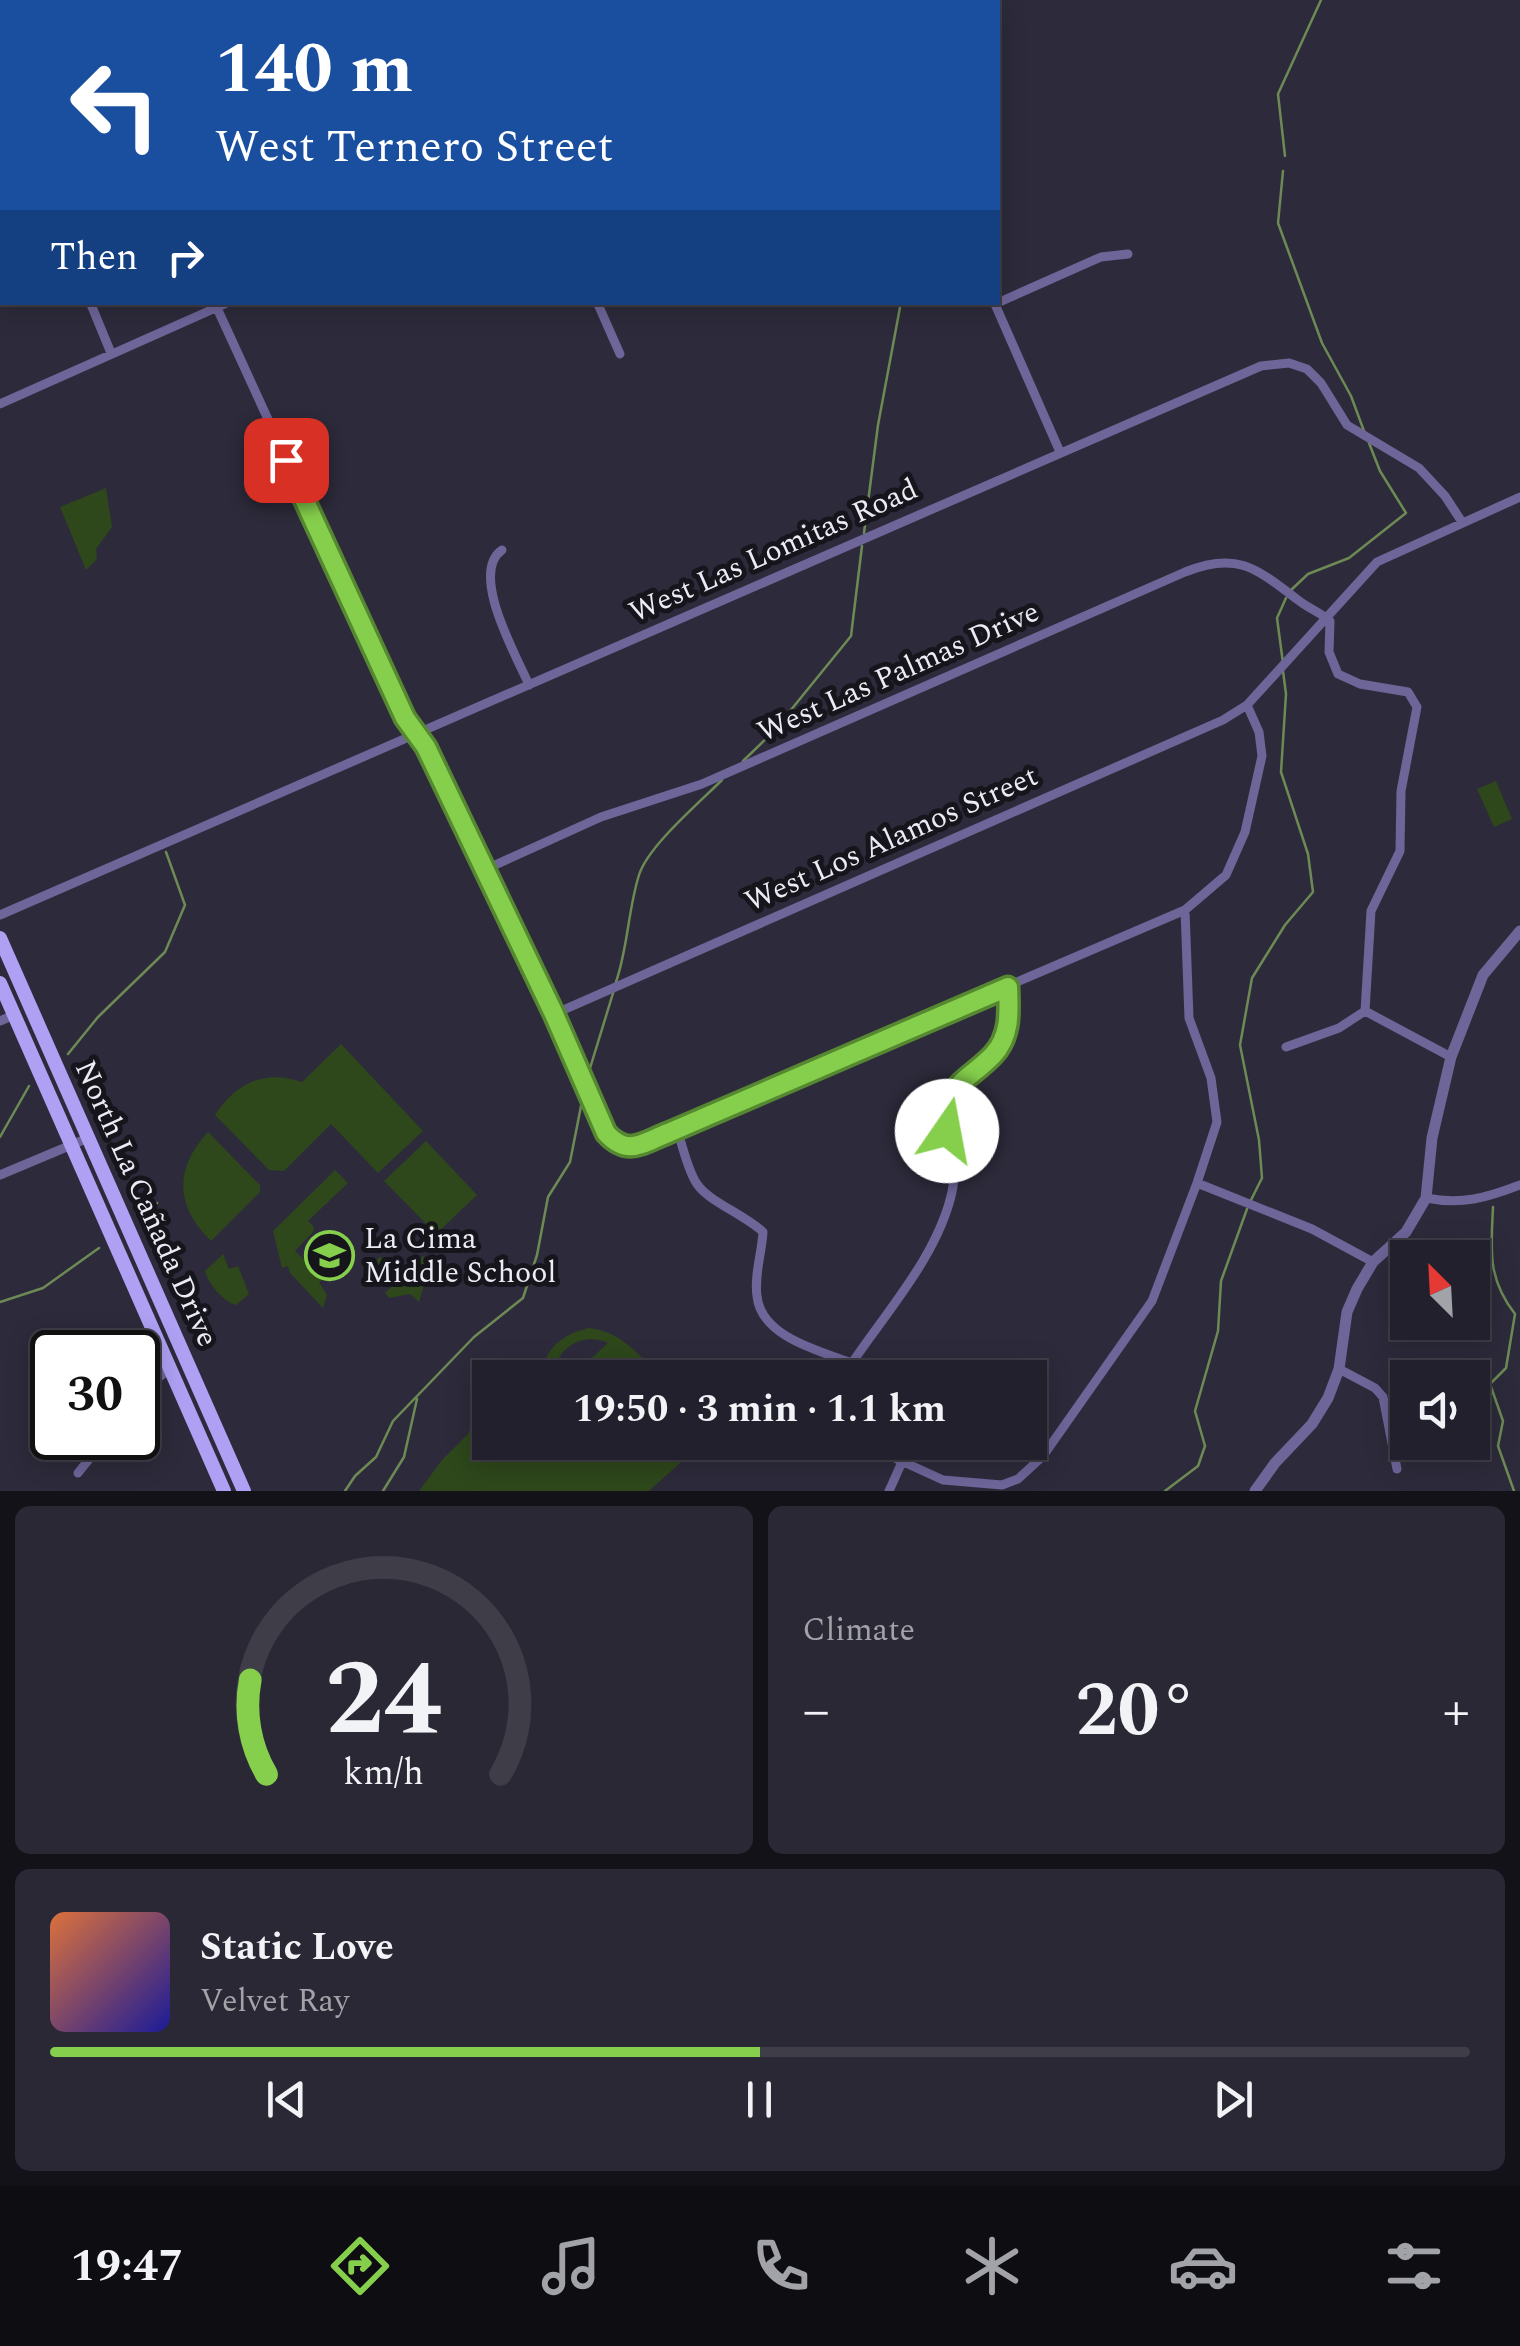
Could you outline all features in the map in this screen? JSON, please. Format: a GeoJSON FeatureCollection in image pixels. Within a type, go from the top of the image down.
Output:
{"type":"FeatureCollection","features":[{"type":"Feature","properties":{"kind":"main road","name":"North La Cañada Drive"},"geometry":{"type":"LineString","coordinates":[[0,938],[244,1491]]}},
{"type":"Feature","properties":{"kind":"main road","name":"North La Cañada Drive"},"geometry":{"type":"LineString","coordinates":[[0,982],[7,1018],[72,1144],[224,1491]]}},
{"type":"Feature","properties":{"kind":"street"},"geometry":{"type":"LineString","coordinates":[[1000,301],[1102,257],[1128,254]]}},
{"type":"Feature","properties":{"kind":"street"},"geometry":{"type":"LineString","coordinates":[[91,305],[111,353]]}},
{"type":"Feature","properties":{"kind":"street"},"geometry":{"type":"LineString","coordinates":[[0,404],[223,305]]}},
{"type":"Feature","properties":{"kind":"street"},"geometry":{"type":"LineString","coordinates":[[598,305],[620,354]]}},
{"type":"Feature","properties":{"kind":"street"},"geometry":{"type":"LineString","coordinates":[[996,305],[1060,452]]}},
{"type":"Feature","properties":{"kind":"street"},"geometry":{"type":"LineString","coordinates":[[217,308],[405,718],[417,734],[554,1014],[606,1133],[617,1145],[630,1148],[1185,910],[1226,875],[1245,832],[1262,756],[1259,732],[1247,705],[1377,562],[1520,496]]}},
{"type":"Feature","properties":{"kind":"street","name":"West Las Lomitas Road"},"geometry":{"type":"LineString","coordinates":[[0,915],[1262,366],[1289,363],[1315,376],[1354,432],[1419,468],[1462,522]]}},
{"type":"Feature","properties":{"kind":"street"},"geometry":{"type":"LineString","coordinates":[[502,550],[491,560],[488,570],[493,599],[529,685]]}},
{"type":"Feature","properties":{"kind":"street","name":"West Las Palmas Drive"},"geometry":{"type":"LineString","coordinates":[[484,870],[601,818],[702,784],[1208,563],[1236,562],[1249,566],[1325,616]]}},
{"type":"Feature","properties":{"kind":"street"},"geometry":{"type":"LineString","coordinates":[[1325,616],[1332,626],[1329,652],[1338,674],[1360,684],[1408,692],[1417,707],[1401,791],[1400,851],[1371,911],[1365,1011]]}},
{"type":"Feature","properties":{"kind":"street","name":"West Los Alamos Street"},"geometry":{"type":"LineString","coordinates":[[554,1014],[1223,720],[1247,705]]}},
{"type":"Feature","properties":{"kind":"street"},"geometry":{"type":"LineString","coordinates":[[889,1491],[899,1460],[943,1480],[1002,1488],[1024,1475],[1043,1456],[1152,1301],[1216,1122],[1216,1101],[1188,1018],[1185,910]]}},
{"type":"Feature","properties":{"kind":"street"},"geometry":{"type":"LineString","coordinates":[[1255,1491],[1312,1424],[1328,1398],[1339,1369],[1347,1312],[1372,1262],[1406,1232],[1426,1198],[1432,1138],[1451,1057],[1483,975],[1520,932]]}},
{"type":"Feature","properties":{"kind":"street"},"geometry":{"type":"LineString","coordinates":[[855,1360],[925,1255],[945,1214],[953,1190],[954,1162],[946,1127],[948,1101],[958,1082],[996,1053],[1010,1022],[1008,987]]}},
{"type":"Feature","properties":{"kind":"street"},"geometry":{"type":"LineString","coordinates":[[1286,1047],[1339,1028],[1365,1011]]}},
{"type":"Feature","properties":{"kind":"street"},"geometry":{"type":"LineString","coordinates":[[1365,1011],[1451,1057]]}},
{"type":"Feature","properties":{"kind":"street"},"geometry":{"type":"LineString","coordinates":[[677,1130],[698,1186],[719,1203],[746,1216],[763,1232],[757,1298],[762,1314],[778,1330],[842,1360]]}},
{"type":"Feature","properties":{"kind":"street"},"geometry":{"type":"LineString","coordinates":[[0,1175],[88,1138]]}},
{"type":"Feature","properties":{"kind":"street"},"geometry":{"type":"LineString","coordinates":[[1197,1183],[1312,1229],[1372,1262]]}},
{"type":"Feature","properties":{"kind":"street"},"geometry":{"type":"LineString","coordinates":[[1426,1198],[1483,1200],[1520,1185]]}},
{"type":"Feature","properties":{"kind":"street"},"geometry":{"type":"LineString","coordinates":[[160,1376],[170,1369]]}},
{"type":"Feature","properties":{"kind":"street"},"geometry":{"type":"LineString","coordinates":[[1339,1369],[1375,1388],[1383,1397],[1396,1468]]}},
{"type":"Feature","properties":{"kind":"street"},"geometry":{"type":"LineString","coordinates":[[78,1473],[88,1460]]}},
{"type":"Feature","properties":{"kind":"green space"},"geometry":{"type":"Polygon","coordinates":[[[106,488],[112,527],[96,549],[97,559],[86,570],[60,507],[106,488]]]}},
{"type":"Feature","properties":{"kind":"green space"},"geometry":{"type":"Polygon","coordinates":[[[1496,781],[1512,819],[1494,827],[1477,789],[1496,781]]]}},
{"type":"Feature","properties":{"kind":"green space"},"geometry":{"type":"Polygon","coordinates":[[[341,1044],[423,1131],[378,1173],[331,1124],[284,1171],[269,1170],[215,1115],[232,1095],[252,1082],[276,1077],[302,1082],[341,1044]]]}},
{"type":"Feature","properties":{"kind":"green space"},"geometry":{"type":"Polygon","coordinates":[[[208,1132],[260,1185],[260,1192],[211,1241],[191,1214],[183,1187],[189,1160],[208,1132]]]}},
{"type":"Feature","properties":{"kind":"green space"},"geometry":{"type":"Polygon","coordinates":[[[426,1141],[477,1195],[436,1234],[384,1181],[426,1141]]]}},
{"type":"Feature","properties":{"kind":"green space"},"geometry":{"type":"Polygon","coordinates":[[[335,1170],[348,1183],[308,1221],[313,1232],[295,1251],[307,1262],[328,1242],[344,1259],[329,1277],[319,1282],[327,1295],[323,1308],[288,1266],[282,1268],[273,1231],[335,1170]]]}},
{"type":"Feature","properties":{"kind":"green space"},"geometry":{"type":"Polygon","coordinates":[[[223,1254],[229,1269],[238,1266],[249,1294],[236,1305],[217,1292],[205,1271],[223,1254]]]}},
{"type":"Feature","properties":{"kind":"green space"},"geometry":{"type":"Polygon","coordinates":[[[423,1256],[430,1264],[419,1302],[410,1294],[389,1298],[385,1293],[423,1256]]]}},
{"type":"Feature","properties":{"kind":"green space"},"geometry":{"type":"Polygon","coordinates":[[[380,1257],[392,1259],[402,1271],[390,1282],[373,1283],[364,1273],[380,1257]]]}},
{"type":"Feature","properties":{"kind":"green space"},"geometry":{"type":"Polygon","coordinates":[[[589,1328],[601,1330],[620,1339],[644,1360],[590,1360],[608,1343],[588,1339],[571,1345],[558,1360],[545,1360],[556,1344],[589,1328]]]}},
{"type":"Feature","properties":{"kind":"green space"},"geometry":{"type":"Polygon","coordinates":[[[472,1424],[472,1460],[683,1460],[649,1491],[419,1491],[468,1434],[472,1424]]]}},
{"type":"Feature","properties":{"kind":"waterway"},"geometry":{"type":"LineString","coordinates":[[1285,156],[1278,94],[1321,0]]}},
{"type":"Feature","properties":{"kind":"waterway"},"geometry":{"type":"LineString","coordinates":[[1283,171],[1278,223],[1322,343],[1351,396],[1364,431]]}},
{"type":"Feature","properties":{"kind":"waterway"},"geometry":{"type":"LineString","coordinates":[[864,533],[878,425],[900,305]]}},
{"type":"Feature","properties":{"kind":"waterway"},"geometry":{"type":"LineString","coordinates":[[1290,591],[1308,574],[1349,558],[1406,513],[1380,471],[1369,443]]}},
{"type":"Feature","properties":{"kind":"waterway"},"geometry":{"type":"LineString","coordinates":[[743,761],[773,732],[851,636],[862,546]]}},
{"type":"Feature","properties":{"kind":"waterway"},"geometry":{"type":"LineString","coordinates":[[1283,663],[1277,618],[1286,598]]}},
{"type":"Feature","properties":{"kind":"waterway"},"geometry":{"type":"LineString","coordinates":[[1250,1202],[1262,1178],[1259,1140],[1240,1045],[1252,978],[1285,925],[1313,892],[1308,854],[1281,772],[1286,694],[1283,671]]}},
{"type":"Feature","properties":{"kind":"waterway"},"geometry":{"type":"LineString","coordinates":[[616,982],[635,888],[644,863],[722,780]]}},
{"type":"Feature","properties":{"kind":"waterway"},"geometry":{"type":"LineString","coordinates":[[68,1054],[98,1017],[165,952],[185,905],[166,852]]}},
{"type":"Feature","properties":{"kind":"waterway"},"geometry":{"type":"LineString","coordinates":[[587,1078],[614,990]]}},
{"type":"Feature","properties":{"kind":"waterway"},"geometry":{"type":"LineString","coordinates":[[0,1137],[29,1086]]}},
{"type":"Feature","properties":{"kind":"waterway"},"geometry":{"type":"LineString","coordinates":[[345,1491],[376,1457],[393,1421],[474,1337],[523,1298],[537,1255],[548,1197],[570,1162],[584,1091]]}},
{"type":"Feature","properties":{"kind":"waterway"},"geometry":{"type":"LineString","coordinates":[[144,1217],[157,1203]]}},
{"type":"Feature","properties":{"kind":"waterway"},"geometry":{"type":"LineString","coordinates":[[1493,1207],[1495,1276],[1515,1314],[1506,1368],[1490,1384],[1503,1421],[1498,1446],[1514,1491]]}},
{"type":"Feature","properties":{"kind":"waterway"},"geometry":{"type":"LineString","coordinates":[[1165,1491],[1198,1466],[1205,1446],[1195,1411],[1218,1331],[1221,1281],[1247,1209]]}},
{"type":"Feature","properties":{"kind":"waterway"},"geometry":{"type":"LineString","coordinates":[[0,1302],[43,1288],[99,1248]]}},
{"type":"Feature","properties":{"kind":"waterway"},"geometry":{"type":"LineString","coordinates":[[383,1491],[404,1457],[417,1399]]}},
{"type":"Feature","properties":{"kind":"place","name":"La Cima Middle School"},"geometry":{"type":"Point","coordinates":[329,1255]}},
{"type":"Feature","properties":{"kind":"route"},"geometry":{"type":"LineString","coordinates":[[286,460],[405,718],[426,747],[554,1014],[606,1133],[617,1145],[630,1148],[668,1133],[1008,987],[1010,1022],[996,1053],[958,1082],[948,1101],[947,1131]]}}]}
